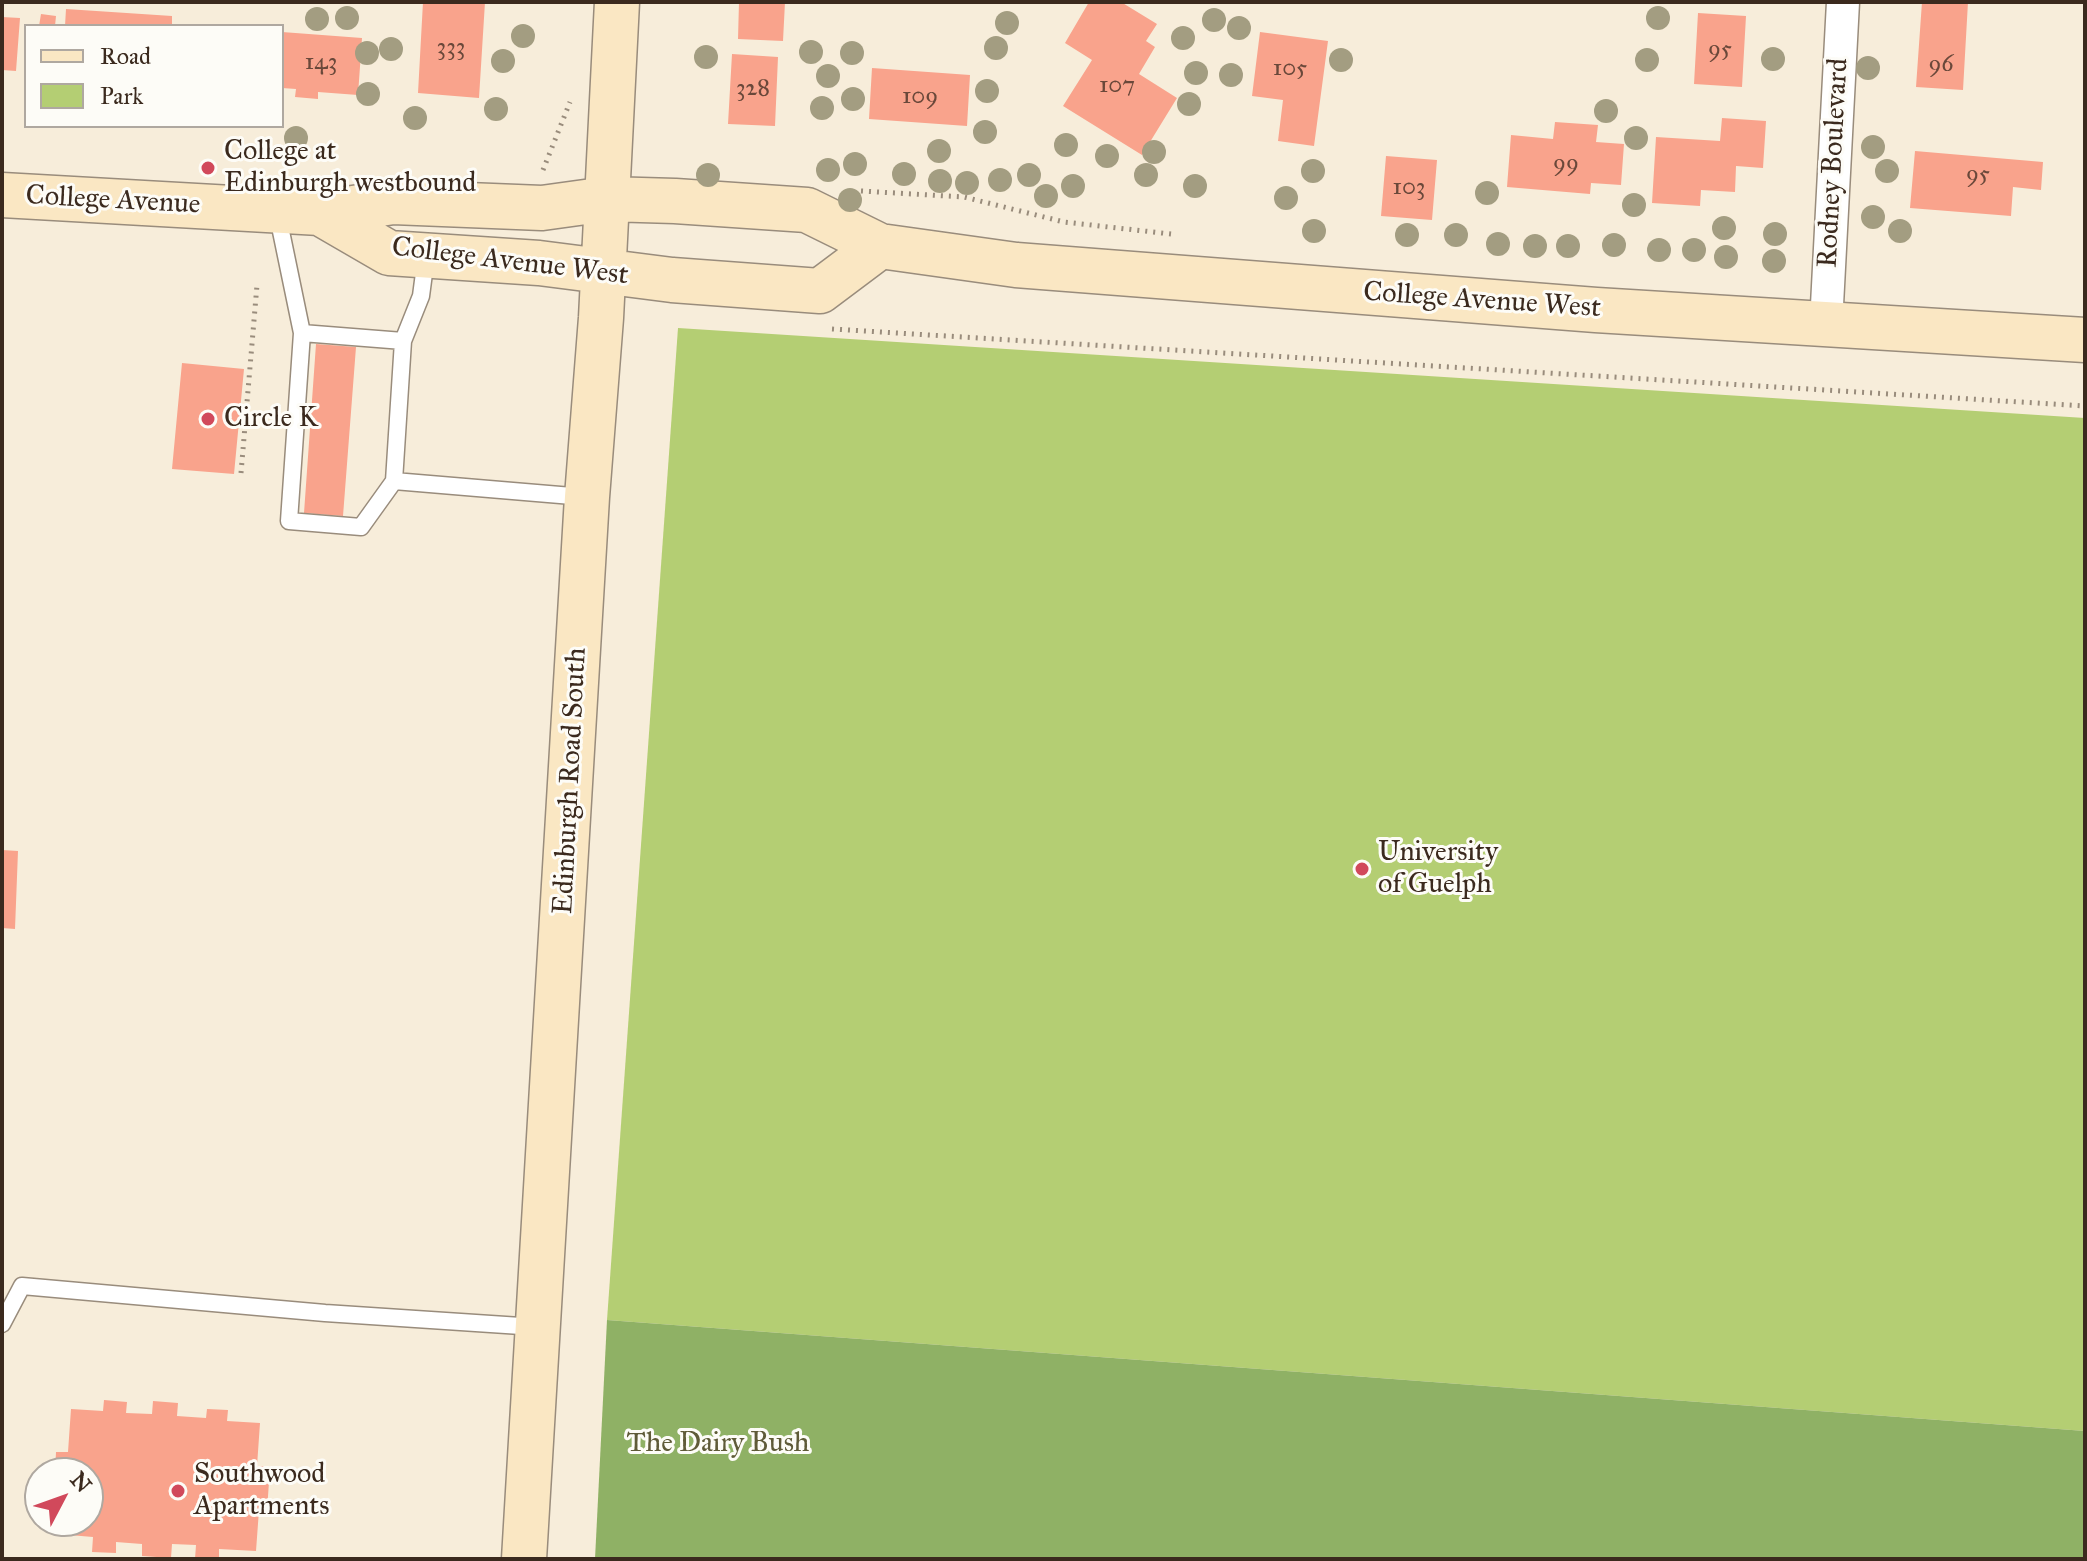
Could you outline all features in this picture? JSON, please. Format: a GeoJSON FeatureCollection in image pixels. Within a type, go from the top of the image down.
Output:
{"type":"FeatureCollection","features":[{"type":"Feature","properties":{"kind":"main road","name":"Edinburgh Road South"},"geometry":{"type":"LineString","coordinates":[[524,1559],[617,2]]}},
{"type":"Feature","properties":{"kind":"main road","name":"College Avenue"},"geometry":{"type":"LineString","coordinates":[[2,195],[320,213]]}},
{"type":"Feature","properties":{"kind":"main road","name":"College Avenue West"},"geometry":{"type":"LineString","coordinates":[[320,213],[393,202],[542,208],[607,199],[807,210],[880,246],[1032,267],[1596,310],[2085,340]]}},
{"type":"Feature","properties":{"kind":"main road","name":"College Avenue West"},"geometry":{"type":"LineString","coordinates":[[320,213],[389,253],[539,263],[602,273],[820,291],[880,246]]}},
{"type":"Feature","properties":{"kind":"street","name":"Rodney Boulevard"},"geometry":{"type":"LineString","coordinates":[[1826,324],[1843,2]]}},
{"type":"Feature","properties":{"kind":"lane"},"geometry":{"type":"LineString","coordinates":[[276,211],[302,333],[289,521],[361,527],[394,481],[403,341],[421,296],[426,256]]}},
{"type":"Feature","properties":{"kind":"lane"},"geometry":{"type":"LineString","coordinates":[[302,333],[403,341]]}},
{"type":"Feature","properties":{"kind":"lane"},"geometry":{"type":"LineString","coordinates":[[394,481],[587,497]]}},
{"type":"Feature","properties":{"kind":"lane"},"geometry":{"type":"LineString","coordinates":[[2,1324],[22,1286],[310,1312],[538,1327]]}},
{"type":"Feature","properties":{"kind":"path"},"geometry":{"type":"LineString","coordinates":[[542,172],[573,96]]}},
{"type":"Feature","properties":{"kind":"path"},"geometry":{"type":"LineString","coordinates":[[858,191],[964,197],[1064,222],[1175,234]]}},
{"type":"Feature","properties":{"kind":"path"},"geometry":{"type":"LineString","coordinates":[[241,473],[257,285]]}},
{"type":"Feature","properties":{"kind":"path"},"geometry":{"type":"LineString","coordinates":[[826,328],[2085,406]]}},
{"type":"Feature","properties":{"kind":"green space","name":"University of Guelph"},"geometry":{"type":"Polygon","coordinates":[[[678,328],[2085,418],[2085,1431],[607,1320],[678,328]]]}},
{"type":"Feature","properties":{"kind":"green space","name":"The Dairy Bush"},"geometry":{"type":"Polygon","coordinates":[[[607,1320],[2085,1431],[2085,1559],[595,1559],[607,1320]]]}},
{"type":"Feature","properties":{"kind":"building"},"geometry":{"type":"Polygon","coordinates":[[[423,2],[485,2],[479,98],[418,93],[423,2]]]}},
{"type":"Feature","properties":{"kind":"building"},"geometry":{"type":"Polygon","coordinates":[[[739,2],[785,2],[783,41],[738,39],[739,2]]]}},
{"type":"Feature","properties":{"kind":"building"},"geometry":{"type":"Polygon","coordinates":[[[1089,2],[1121,2],[1157,24],[1146,41],[1155,47],[1139,74],[1177,98],[1142,155],[1063,106],[1092,60],[1065,43],[1089,2]]]}},
{"type":"Feature","properties":{"kind":"building"},"geometry":{"type":"Polygon","coordinates":[[[1922,2],[1968,2],[1963,90],[1916,87],[1922,2]]]}},
{"type":"Feature","properties":{"kind":"building"},"geometry":{"type":"Polygon","coordinates":[[[66,9],[172,16],[172,24],[65,24],[66,9]]]}},
{"type":"Feature","properties":{"kind":"building"},"geometry":{"type":"Polygon","coordinates":[[[1698,13],[1746,16],[1742,87],[1694,84],[1698,13]]]}},
{"type":"Feature","properties":{"kind":"building"},"geometry":{"type":"Polygon","coordinates":[[[41,14],[56,16],[55,24],[39,24],[41,14]]]}},
{"type":"Feature","properties":{"kind":"building"},"geometry":{"type":"Polygon","coordinates":[[[2,17],[20,18],[16,71],[2,70],[2,17]]]}},
{"type":"Feature","properties":{"kind":"building"},"geometry":{"type":"Polygon","coordinates":[[[284,32],[362,38],[358,95],[318,92],[318,99],[295,97],[296,89],[284,88],[284,32]]]}},
{"type":"Feature","properties":{"kind":"building"},"geometry":{"type":"Polygon","coordinates":[[[1260,32],[1328,41],[1314,146],[1278,141],[1283,100],[1252,96],[1260,32]]]}},
{"type":"Feature","properties":{"kind":"building"},"geometry":{"type":"Polygon","coordinates":[[[732,54],[778,57],[775,126],[728,124],[732,54]]]}},
{"type":"Feature","properties":{"kind":"building"},"geometry":{"type":"Polygon","coordinates":[[[872,68],[970,75],[967,126],[869,119],[872,68]]]}},
{"type":"Feature","properties":{"kind":"building"},"geometry":{"type":"Polygon","coordinates":[[[1722,118],[1766,121],[1763,168],[1736,166],[1735,192],[1701,190],[1700,206],[1652,203],[1656,137],[1720,141],[1722,118]]]}},
{"type":"Feature","properties":{"kind":"building"},"geometry":{"type":"Polygon","coordinates":[[[1555,122],[1598,125],[1596,142],[1624,144],[1621,185],[1591,183],[1590,194],[1507,187],[1511,135],[1553,139],[1555,122]]]}},
{"type":"Feature","properties":{"kind":"building"},"geometry":{"type":"Polygon","coordinates":[[[1915,151],[2043,162],[2041,190],[2013,187],[2011,216],[1910,208],[1915,151]]]}},
{"type":"Feature","properties":{"kind":"building"},"geometry":{"type":"Polygon","coordinates":[[[1386,156],[1437,160],[1432,220],[1381,216],[1386,156]]]}},
{"type":"Feature","properties":{"kind":"building"},"geometry":{"type":"Polygon","coordinates":[[[316,344],[356,347],[343,516],[304,513],[316,344]]]}},
{"type":"Feature","properties":{"kind":"building","name":"Circle K"},"geometry":{"type":"Polygon","coordinates":[[[182,363],[244,369],[234,474],[172,469],[182,363]]]}},
{"type":"Feature","properties":{"kind":"building"},"geometry":{"type":"Polygon","coordinates":[[[2,850],[18,851],[15,929],[2,928],[2,850]]]}},
{"type":"Feature","properties":{"kind":"building","name":"Southwood Apartments"},"geometry":{"type":"Polygon","coordinates":[[[104,1400],[127,1402],[126,1413],[152,1414],[153,1401],[178,1403],[177,1416],[206,1418],[207,1409],[228,1410],[227,1421],[260,1423],[257,1466],[270,1467],[267,1511],[259,1510],[256,1551],[219,1549],[219,1559],[195,1559],[196,1545],[172,1544],[171,1558],[142,1556],[142,1544],[116,1542],[116,1553],[92,1552],[93,1537],[104,1537],[104,1457],[56,1457],[56,1452],[68,1452],[71,1409],[103,1411],[104,1400]]]}},
{"type":"Feature","properties":{"kind":"place","name":"College at Edinburgh westbound"},"geometry":{"type":"Point","coordinates":[208,168]}},
{"type":"Feature","properties":{"kind":"place","name":"Circle K"},"geometry":{"type":"Point","coordinates":[208,419]}},
{"type":"Feature","properties":{"kind":"place","name":"University of Guelph"},"geometry":{"type":"Point","coordinates":[1362,869]}},
{"type":"Feature","properties":{"kind":"place","name":"Southwood Apartments"},"geometry":{"type":"Point","coordinates":[178,1491]}}]}
